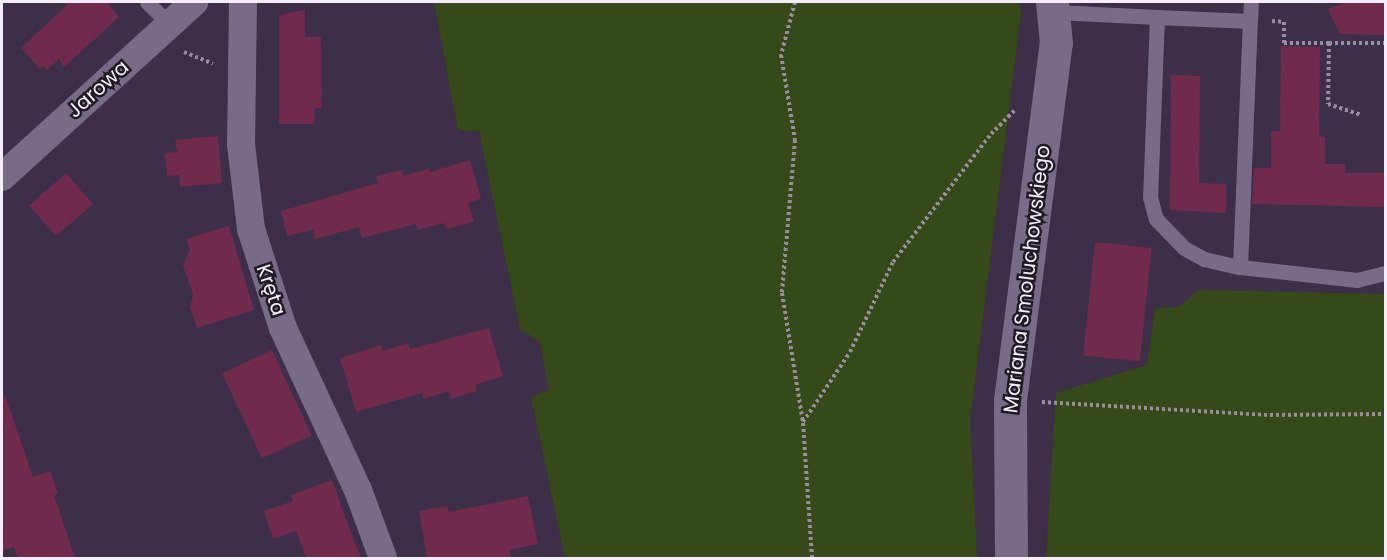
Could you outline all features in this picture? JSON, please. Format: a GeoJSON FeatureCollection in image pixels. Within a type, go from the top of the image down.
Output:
{"type":"FeatureCollection","features":[{"type":"Feature","properties":{"kind":"street","name":"Jarowa"},"geometry":{"type":"LineString","coordinates":[[2,177],[174,37],[194,2]]}},
{"type":"Feature","properties":{"kind":"street","name":"Kręta"},"geometry":{"type":"LineString","coordinates":[[243,2],[241,144],[252,229],[284,328],[358,490],[383,558]]}},
{"type":"Feature","properties":{"kind":"street","name":"Mariana Smoluchowskiego"},"geometry":{"type":"LineString","coordinates":[[1011,558],[1010,400],[1056,43],[1054,7]]}},
{"type":"Feature","properties":{"kind":"lane"},"geometry":{"type":"LineString","coordinates":[[147,2],[174,37]]}},
{"type":"Feature","properties":{"kind":"lane"},"geometry":{"type":"LineString","coordinates":[[1240,267],[1251,2]]}},
{"type":"Feature","properties":{"kind":"lane"},"geometry":{"type":"LineString","coordinates":[[1054,7],[1157,17],[1250,21]]}},
{"type":"Feature","properties":{"kind":"lane"},"geometry":{"type":"LineString","coordinates":[[1157,17],[1150,197],[1156,219],[1184,248],[1204,259],[1240,267],[1357,280],[1386,273]]}},
{"type":"Feature","properties":{"kind":"path"},"geometry":{"type":"LineString","coordinates":[[795,2],[781,55],[795,140],[783,293],[803,422],[812,558]]}},
{"type":"Feature","properties":{"kind":"path"},"geometry":{"type":"LineString","coordinates":[[1284,22],[1284,43],[1386,43]]}},
{"type":"Feature","properties":{"kind":"path"},"geometry":{"type":"LineString","coordinates":[[174,37],[218,66]]}},
{"type":"Feature","properties":{"kind":"path"},"geometry":{"type":"LineString","coordinates":[[1329,43],[1328,104],[1360,115]]}},
{"type":"Feature","properties":{"kind":"path"},"geometry":{"type":"LineString","coordinates":[[803,422],[850,352],[892,262],[990,134],[1027,97],[1050,81]]}},
{"type":"Feature","properties":{"kind":"path"},"geometry":{"type":"LineString","coordinates":[[1010,400],[1270,416],[1386,414]]}},
{"type":"Feature","properties":{"kind":"green space"},"geometry":{"type":"Polygon","coordinates":[[[434,2],[1019,2],[1021,14],[970,420],[977,558],[565,558],[531,397],[549,390],[540,342],[520,329],[479,131],[458,130],[434,2]]]}},
{"type":"Feature","properties":{"kind":"green space"},"geometry":{"type":"Polygon","coordinates":[[[1198,290],[1385,294],[1385,558],[1046,558],[1056,393],[1147,365],[1155,308],[1179,307],[1198,290]]]}},
{"type":"Feature","properties":{"kind":"building"},"geometry":{"type":"Polygon","coordinates":[[[70,2],[106,2],[119,17],[64,67],[59,59],[47,70],[43,66],[40,69],[21,48],[70,2]]]}},
{"type":"Feature","properties":{"kind":"building"},"geometry":{"type":"Polygon","coordinates":[[[1347,2],[1386,2],[1386,35],[1340,34],[1328,9],[1347,2]]]}},
{"type":"Feature","properties":{"kind":"building"},"geometry":{"type":"Polygon","coordinates":[[[305,10],[305,37],[321,37],[322,108],[315,108],[314,124],[279,124],[279,15],[305,10]]]}},
{"type":"Feature","properties":{"kind":"building"},"geometry":{"type":"Polygon","coordinates":[[[1281,46],[1320,47],[1319,136],[1325,137],[1325,164],[1345,164],[1345,173],[1386,173],[1386,207],[1252,204],[1254,168],[1271,168],[1271,131],[1280,131],[1281,46]]]}},
{"type":"Feature","properties":{"kind":"building"},"geometry":{"type":"Polygon","coordinates":[[[1171,75],[1200,76],[1199,183],[1226,184],[1226,213],[1170,210],[1171,75]]]}},
{"type":"Feature","properties":{"kind":"building"},"geometry":{"type":"Polygon","coordinates":[[[218,136],[222,183],[180,187],[179,175],[167,176],[165,153],[177,152],[175,140],[218,136]]]}},
{"type":"Feature","properties":{"kind":"building"},"geometry":{"type":"Polygon","coordinates":[[[470,160],[481,199],[468,203],[474,222],[446,229],[444,223],[417,230],[416,224],[362,238],[359,227],[315,239],[313,230],[287,236],[281,211],[378,183],[376,176],[402,170],[403,176],[429,169],[430,172],[470,160]]]}},
{"type":"Feature","properties":{"kind":"building"},"geometry":{"type":"Polygon","coordinates":[[[66,173],[93,204],[56,236],[29,205],[66,173]]]}},
{"type":"Feature","properties":{"kind":"building"},"geometry":{"type":"Polygon","coordinates":[[[229,226],[254,310],[197,328],[190,307],[193,294],[183,266],[190,250],[186,239],[229,226]]]}},
{"type":"Feature","properties":{"kind":"building"},"geometry":{"type":"Polygon","coordinates":[[[1095,242],[1152,248],[1140,361],[1083,355],[1095,242]]]}},
{"type":"Feature","properties":{"kind":"building"},"geometry":{"type":"Polygon","coordinates":[[[489,328],[503,376],[475,385],[477,391],[451,399],[449,391],[424,399],[422,393],[356,412],[340,358],[381,345],[383,351],[408,343],[410,349],[489,328]]]}},
{"type":"Feature","properties":{"kind":"building"},"geometry":{"type":"Polygon","coordinates":[[[272,350],[312,435],[262,458],[222,373],[272,350]]]}},
{"type":"Feature","properties":{"kind":"building"},"geometry":{"type":"Polygon","coordinates":[[[5,395],[33,477],[50,471],[58,494],[54,495],[75,558],[18,558],[14,547],[2,551],[2,396],[5,395]]]}},
{"type":"Feature","properties":{"kind":"building"},"geometry":{"type":"Polygon","coordinates":[[[332,480],[361,558],[306,558],[296,531],[273,539],[264,511],[293,501],[291,495],[332,480]]]}},
{"type":"Feature","properties":{"kind":"building"},"geometry":{"type":"Polygon","coordinates":[[[528,496],[538,544],[509,550],[511,558],[427,558],[419,511],[447,506],[449,512],[528,496]]]}}]}
